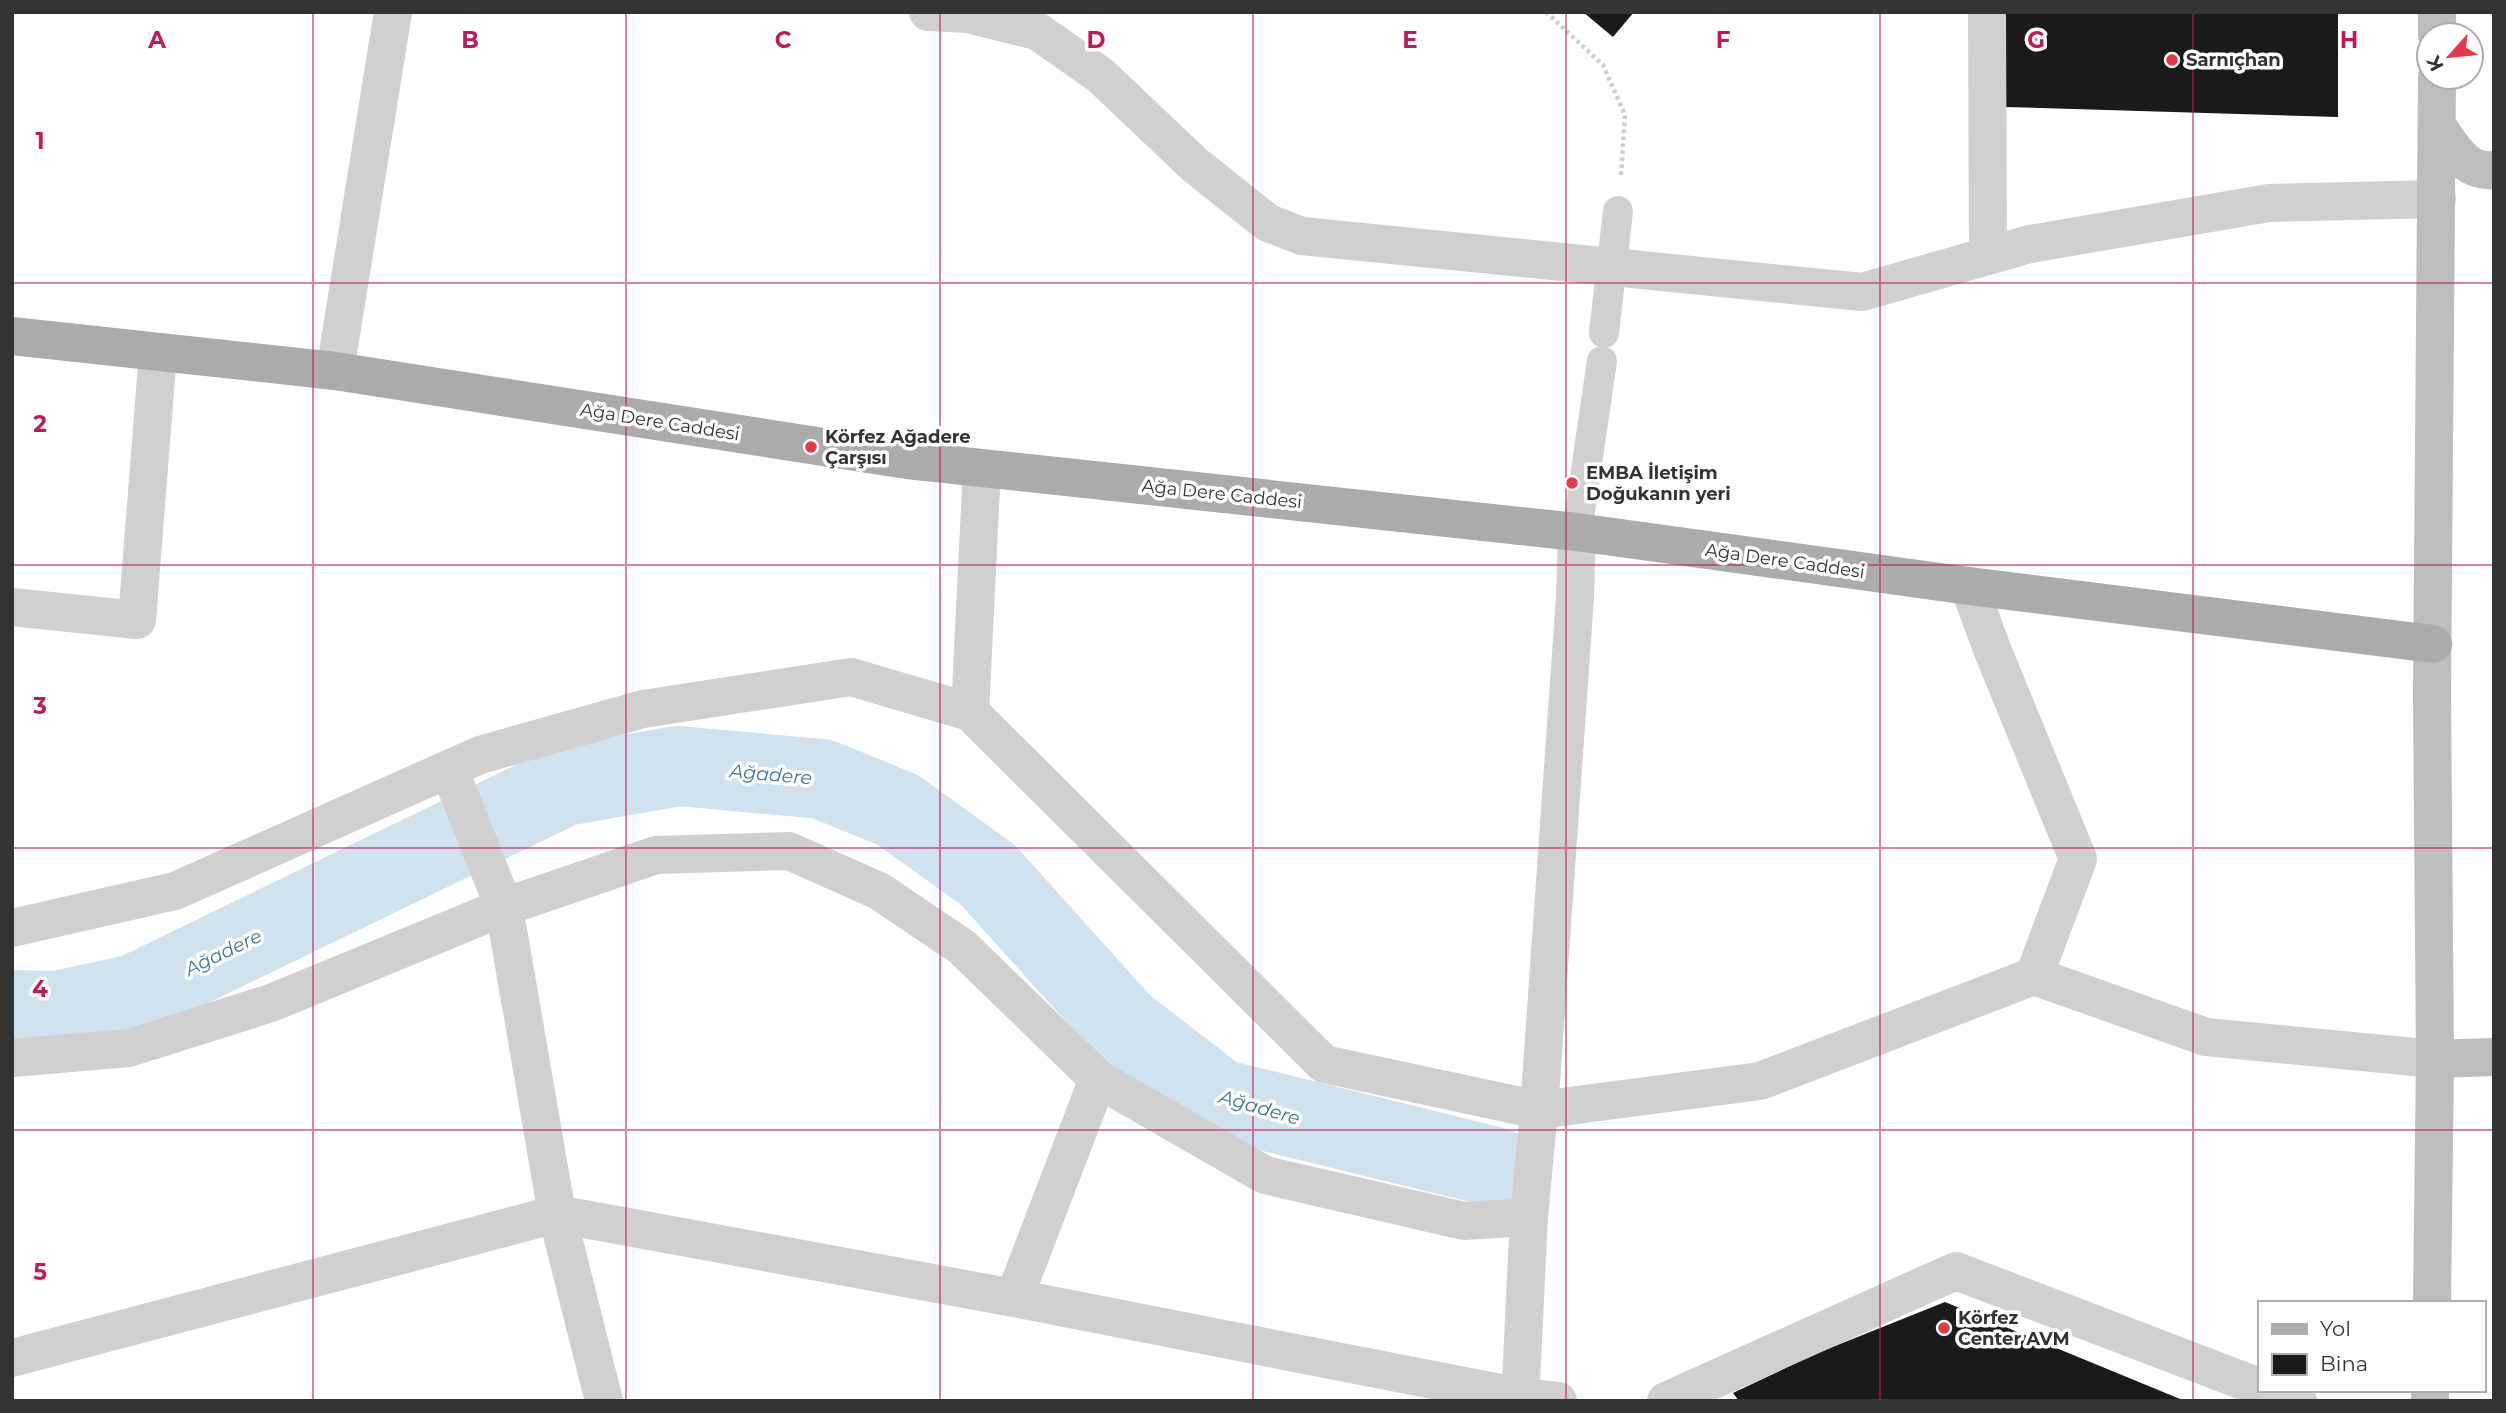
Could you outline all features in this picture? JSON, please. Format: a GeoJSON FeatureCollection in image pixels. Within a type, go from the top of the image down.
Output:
{"type":"FeatureCollection","features":[{"type":"Feature","properties":{"kind":"main road"},"geometry":{"type":"LineString","coordinates":[[2431,1301],[2435,1059],[2433,644],[2437,91]]}},
{"type":"Feature","properties":{"kind":"main road"},"geometry":{"type":"LineString","coordinates":[[2437,126],[2464,162],[2480,171],[2494,170]]}},
{"type":"Feature","properties":{"kind":"main road"},"geometry":{"type":"LineString","coordinates":[[2437,199],[2494,192]]}},
{"type":"Feature","properties":{"kind":"main road","name":"Ağa Dere Caddesi"},"geometry":{"type":"LineString","coordinates":[[12,336],[335,372],[907,460],[1577,532],[1969,586],[2433,644]]}},
{"type":"Feature","properties":{"kind":"main road"},"geometry":{"type":"LineString","coordinates":[[2435,1059],[2494,1057]]}},
{"type":"Feature","properties":{"kind":"street"},"geometry":{"type":"LineString","coordinates":[[335,372],[393,12]]}},
{"type":"Feature","properties":{"kind":"street"},"geometry":{"type":"LineString","coordinates":[[928,12],[968,15],[1037,31],[1100,75],[1195,165],[1268,223],[1302,236],[1861,292],[2030,244],[2269,203],[2437,199]]}},
{"type":"Feature","properties":{"kind":"street"},"geometry":{"type":"LineString","coordinates":[[1987,12],[1988,256]]}},
{"type":"Feature","properties":{"kind":"street"},"geometry":{"type":"LineString","coordinates":[[1520,1399],[1529,1217],[1574,611],[1577,532],[1603,347],[1618,211]]}},
{"type":"Feature","properties":{"kind":"street"},"geometry":{"type":"LineString","coordinates":[[12,607],[137,620],[158,352]]}},
{"type":"Feature","properties":{"kind":"street"},"geometry":{"type":"LineString","coordinates":[[970,712],[982,468]]}},
{"type":"Feature","properties":{"kind":"street"},"geometry":{"type":"LineString","coordinates":[[1969,586],[2078,859],[2034,976]]}},
{"type":"Feature","properties":{"kind":"street"},"geometry":{"type":"LineString","coordinates":[[12,928],[175,891],[450,771],[480,755],[643,709],[851,677],[970,712],[1324,1064],[1539,1110],[1760,1081],[2034,976],[2206,1037],[2435,1059]]}},
{"type":"Feature","properties":{"kind":"street"},"geometry":{"type":"LineString","coordinates":[[450,771],[504,905],[556,1214],[604,1401]]}},
{"type":"Feature","properties":{"kind":"street"},"geometry":{"type":"LineString","coordinates":[[12,1058],[129,1048],[271,1003],[504,905],[656,855],[789,850],[878,891],[962,947],[1098,1079],[1265,1175],[1464,1222],[1529,1217]]}},
{"type":"Feature","properties":{"kind":"street"},"geometry":{"type":"LineString","coordinates":[[1014,1298],[1098,1079]]}},
{"type":"Feature","properties":{"kind":"street"},"geometry":{"type":"LineString","coordinates":[[12,1358],[556,1214],[1014,1298],[1520,1399],[1558,1401]]}},
{"type":"Feature","properties":{"kind":"street"},"geometry":{"type":"LineString","coordinates":[[1666,1401],[1956,1271],[2258,1387]]}},
{"type":"Feature","properties":{"kind":"street"},"geometry":{"type":"LineString","coordinates":[[2274,1392],[2298,1401]]}},
{"type":"Feature","properties":{"kind":"path"},"geometry":{"type":"LineString","coordinates":[[1546,12],[1603,65],[1625,115],[1622,164]]}},
{"type":"Feature","properties":{"kind":"building"},"geometry":{"type":"Polygon","coordinates":[[[1583,12],[1634,12],[1613,37],[1583,12]]]}},
{"type":"Feature","properties":{"kind":"building","name":"Sarnıçhan"},"geometry":{"type":"Polygon","coordinates":[[[2006,12],[2338,12],[2338,117],[2005,107],[2006,12]]]}},
{"type":"Feature","properties":{"kind":"building","name":"Körfez Center AVM"},"geometry":{"type":"Polygon","coordinates":[[[1945,1302],[2185,1401],[1739,1401],[1733,1393],[1815,1354],[1945,1302]]]}},
{"type":"Feature","properties":{"kind":"waterway","name":"Ağadere"},"geometry":{"type":"LineString","coordinates":[[12,1010],[57,1011],[135,994],[564,786],[678,766],[822,779],[898,810],[988,875],[1123,1025],[1219,1099],[1495,1167]]}},
{"type":"Feature","properties":{"kind":"place","name":"Sarnıçhan"},"geometry":{"type":"Point","coordinates":[2172,60]}},
{"type":"Feature","properties":{"kind":"place","name":"Körfez Ağadere Çarşısı"},"geometry":{"type":"Point","coordinates":[811,447]}},
{"type":"Feature","properties":{"kind":"place","name":"EMBA İletişim Doğukanın yeri"},"geometry":{"type":"Point","coordinates":[1572,483]}},
{"type":"Feature","properties":{"kind":"place","name":"Körfez Center AVM"},"geometry":{"type":"Point","coordinates":[1944,1328]}}]}
